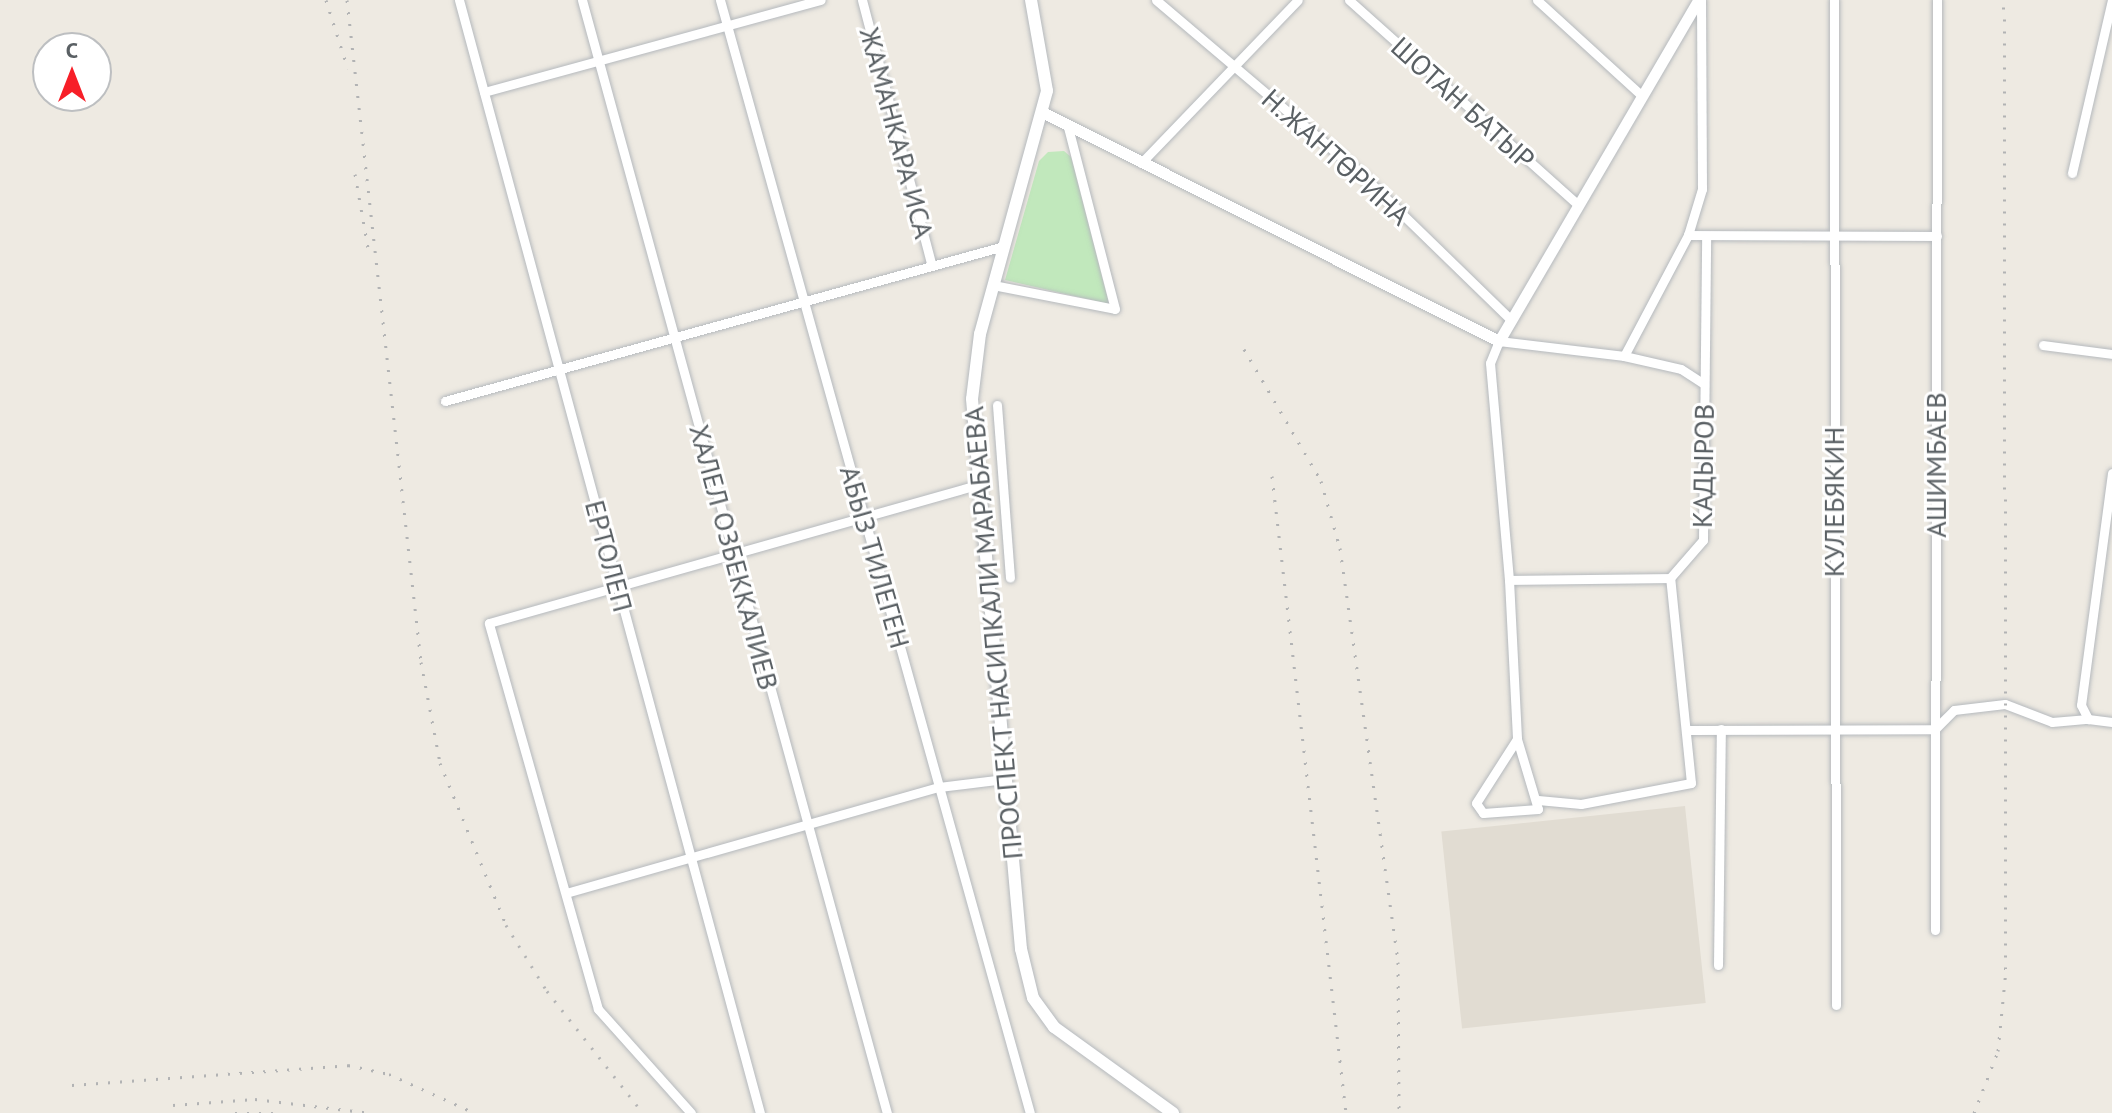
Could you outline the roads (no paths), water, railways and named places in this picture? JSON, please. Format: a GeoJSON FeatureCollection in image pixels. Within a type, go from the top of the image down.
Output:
{"type":"FeatureCollection","features":[{"type":"Feature","properties":{"kind":"main road","name":"ПРОСПЕКТ НАСИПКАЛИ МАРАБАЕВА"},"geometry":{"type":"LineString","coordinates":[[1031,0],[1046,58],[1042,112],[993,285],[973,374],[977,485],[1005,779],[1033,998],[1073,1046],[1173,1113]]}},
{"type":"Feature","properties":{"kind":"street","name":"ЕРТОЛЕП"},"geometry":{"type":"LineString","coordinates":[[459,0],[760,1113]]}},
{"type":"Feature","properties":{"kind":"street","name":"ХАЛЕЛ ОЗБЕККАЛИЕВ"},"geometry":{"type":"LineString","coordinates":[[582,0],[887,1113]]}},
{"type":"Feature","properties":{"kind":"street","name":"АБЫЗ ТИЛЕГЕН"},"geometry":{"type":"LineString","coordinates":[[720,0],[1030,1113]]}},
{"type":"Feature","properties":{"kind":"street"},"geometry":{"type":"LineString","coordinates":[[484,92],[821,0]]}},
{"type":"Feature","properties":{"kind":"street","name":"ЖАМАНКАРА ИСА"},"geometry":{"type":"LineString","coordinates":[[862,0],[932,266]]}},
{"type":"Feature","properties":{"kind":"street","name":"Н.ЖАНТӨРИНА"},"geometry":{"type":"LineString","coordinates":[[1156,0],[1362,175],[1511,320]]}},
{"type":"Feature","properties":{"kind":"street"},"geometry":{"type":"LineString","coordinates":[[1141,163],[1298,0]]}},
{"type":"Feature","properties":{"kind":"street","name":"ШОТАН БАТЫР"},"geometry":{"type":"LineString","coordinates":[[1349,0],[1578,205]]}},
{"type":"Feature","properties":{"kind":"street"},"geometry":{"type":"LineString","coordinates":[[1537,0],[1642,96]]}},
{"type":"Feature","properties":{"kind":"street"},"geometry":{"type":"LineString","coordinates":[[1517,739],[1477,810],[1538,809],[1538,800],[1517,739],[1509,580],[1490,363],[1511,320],[1699,0]]}},
{"type":"Feature","properties":{"kind":"street"},"geometry":{"type":"LineString","coordinates":[[1624,356],[1688,235],[1704,162],[1699,0]]}},
{"type":"Feature","properties":{"kind":"street","name":"КУЛЕБЯКИН"},"geometry":{"type":"LineString","coordinates":[[1834,0],[1836,1005]]}},
{"type":"Feature","properties":{"kind":"street","name":"АШИМБАЕВ"},"geometry":{"type":"LineString","coordinates":[[1935,930],[1937,0]]}},
{"type":"Feature","properties":{"kind":"street"},"geometry":{"type":"LineString","coordinates":[[2072,173],[2112,0]]}},
{"type":"Feature","properties":{"kind":"street"},"geometry":{"type":"LineString","coordinates":[[1042,112],[1499,341],[1624,356],[1681,369],[1704,384]]}},
{"type":"Feature","properties":{"kind":"street"},"geometry":{"type":"LineString","coordinates":[[993,285],[1115,309],[1068,127]]}},
{"type":"Feature","properties":{"kind":"street"},"geometry":{"type":"LineString","coordinates":[[1688,235],[1836,238],[1937,236]]}},
{"type":"Feature","properties":{"kind":"street","name":"КАДЫРОВ"},"geometry":{"type":"LineString","coordinates":[[1670,578],[1703,540],[1706,236]]}},
{"type":"Feature","properties":{"kind":"street"},"geometry":{"type":"LineString","coordinates":[[445,401],[1004,246]]}},
{"type":"Feature","properties":{"kind":"street"},"geometry":{"type":"LineString","coordinates":[[2043,345],[2112,354]]}},
{"type":"Feature","properties":{"kind":"street"},"geometry":{"type":"LineString","coordinates":[[997,405],[1010,578]]}},
{"type":"Feature","properties":{"kind":"street"},"geometry":{"type":"LineString","coordinates":[[2088,719],[2081,705],[2112,473]]}},
{"type":"Feature","properties":{"kind":"street"},"geometry":{"type":"LineString","coordinates":[[691,1113],[598,1009],[489,623],[977,485]]}},
{"type":"Feature","properties":{"kind":"street"},"geometry":{"type":"LineString","coordinates":[[1509,580],[1670,578],[1690,730],[1691,783],[1581,804],[1538,800]]}},
{"type":"Feature","properties":{"kind":"street"},"geometry":{"type":"LineString","coordinates":[[1690,730],[1836,726],[1935,729],[1954,710],[1981,704],[2005,704],[2052,722],[2088,719],[2112,722]]}},
{"type":"Feature","properties":{"kind":"street"},"geometry":{"type":"LineString","coordinates":[[1718,965],[1721,729]]}},
{"type":"Feature","properties":{"kind":"street"},"geometry":{"type":"LineString","coordinates":[[566,893],[939,787],[1005,779]]}},
{"type":"Feature","properties":{"kind":"railway"},"geometry":{"type":"LineString","coordinates":[[326,0],[348,69]]}},
{"type":"Feature","properties":{"kind":"railway"},"geometry":{"type":"LineString","coordinates":[[347,0],[421,662],[440,763],[506,925],[547,991],[643,1113]]}},
{"type":"Feature","properties":{"kind":"railway"},"geometry":{"type":"LineString","coordinates":[[1974,1113],[1998,1051],[2006,969],[2004,0]]}},
{"type":"Feature","properties":{"kind":"railway"},"geometry":{"type":"LineString","coordinates":[[355,174],[368,248]]}},
{"type":"Feature","properties":{"kind":"railway"},"geometry":{"type":"LineString","coordinates":[[1244,349],[1321,481],[1340,548],[1398,962],[1399,1113]]}},
{"type":"Feature","properties":{"kind":"railway"},"geometry":{"type":"LineString","coordinates":[[1272,476],[1346,1113]]}},
{"type":"Feature","properties":{"kind":"railway"},"geometry":{"type":"LineString","coordinates":[[72,1085],[348,1065],[389,1074],[475,1113]]}},
{"type":"Feature","properties":{"kind":"railway"},"geometry":{"type":"LineString","coordinates":[[173,1105],[255,1099],[371,1113]]}},
{"type":"Feature","properties":{"kind":"railway"},"geometry":{"type":"LineString","coordinates":[[235,1113],[279,1113]]}}]}
